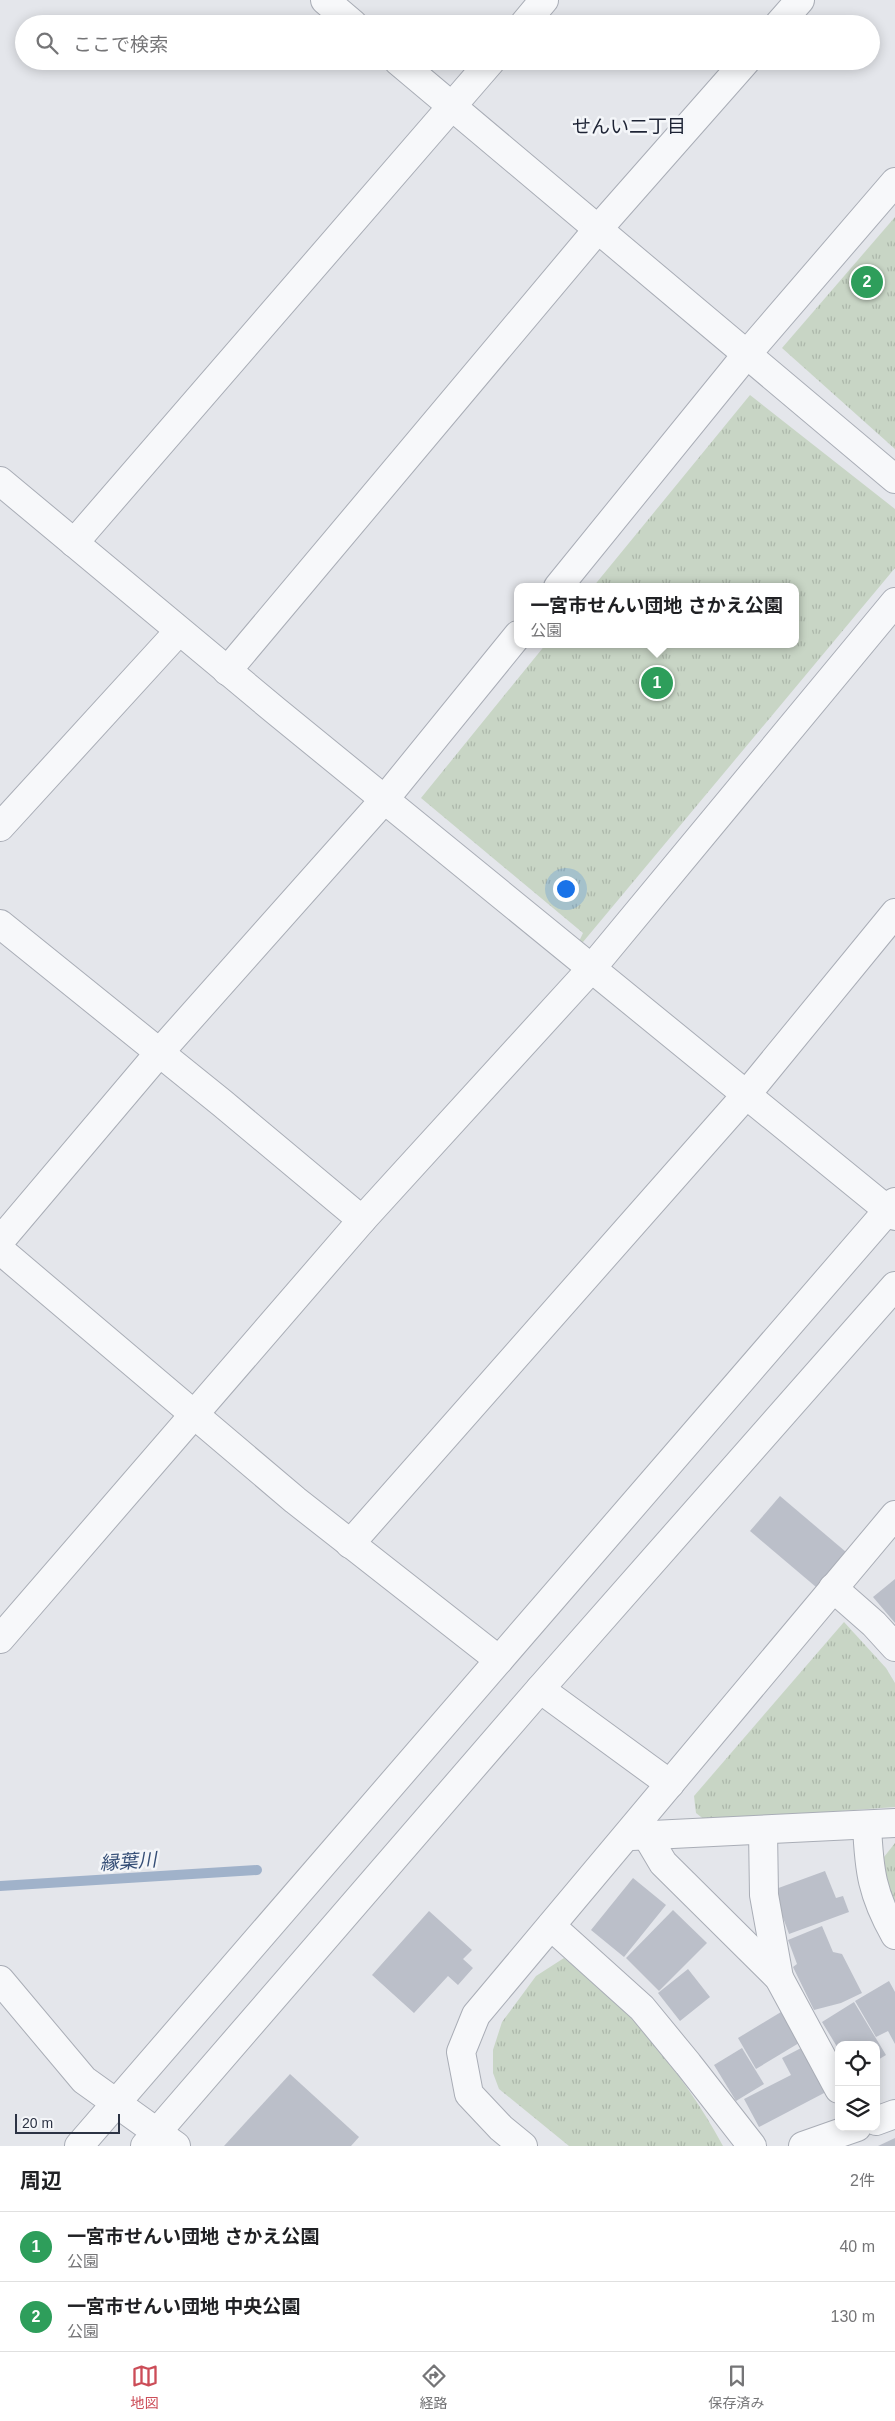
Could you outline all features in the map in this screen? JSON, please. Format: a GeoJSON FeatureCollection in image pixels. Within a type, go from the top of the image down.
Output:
{"type":"FeatureCollection","features":[{"type":"Feature","properties":{"kind":"street"},"geometry":{"type":"LineString","coordinates":[[325,0],[342,15]]}},
{"type":"Feature","properties":{"kind":"street"},"geometry":{"type":"LineString","coordinates":[[532,15],[544,0]]}},
{"type":"Feature","properties":{"kind":"street"},"geometry":{"type":"LineString","coordinates":[[787,15],[800,0]]}},
{"type":"Feature","properties":{"kind":"street"},"geometry":{"type":"LineString","coordinates":[[409,70],[895,479]]}},
{"type":"Feature","properties":{"kind":"street"},"geometry":{"type":"LineString","coordinates":[[74,543],[483,70]]}},
{"type":"Feature","properties":{"kind":"street"},"geometry":{"type":"LineString","coordinates":[[227,671],[598,229],[738,70]]}},
{"type":"Feature","properties":{"kind":"street"},"geometry":{"type":"LineString","coordinates":[[561,583],[747,354],[895,182]]}},
{"type":"Feature","properties":{"kind":"street"},"geometry":{"type":"LineString","coordinates":[[0,481],[227,671],[591,969],[746,1095],[893,1209],[499,1660],[79,2146]]}},
{"type":"Feature","properties":{"kind":"street"},"geometry":{"type":"LineString","coordinates":[[0,1639],[362,1220],[591,969],[895,602]]}},
{"type":"Feature","properties":{"kind":"street"},"geometry":{"type":"LineString","coordinates":[[0,827],[179,631]]}},
{"type":"Feature","properties":{"kind":"street"},"geometry":{"type":"LineString","coordinates":[[0,1241],[159,1053],[384,800],[514,640]]}},
{"type":"Feature","properties":{"kind":"street"},"geometry":{"type":"LineString","coordinates":[[350,1544],[746,1095],[895,913]]}},
{"type":"Feature","properties":{"kind":"street"},"geometry":{"type":"LineString","coordinates":[[0,924],[362,1220]]}},
{"type":"Feature","properties":{"kind":"street"},"geometry":{"type":"LineString","coordinates":[[0,1250],[350,1544],[499,1660]]}},
{"type":"Feature","properties":{"kind":"street"},"geometry":{"type":"LineString","coordinates":[[0,1980],[84,2080],[117,2103],[160,2141],[540,1689],[895,1286]]}},
{"type":"Feature","properties":{"kind":"street"},"geometry":{"type":"LineString","coordinates":[[523,2146],[501,2128],[469,2094],[461,2052],[476,2015],[551,1926],[636,1836],[670,1784],[895,1515]]}},
{"type":"Feature","properties":{"kind":"street"},"geometry":{"type":"LineString","coordinates":[[834,1588],[874,1624],[895,1647]]}},
{"type":"Feature","properties":{"kind":"street"},"geometry":{"type":"LineString","coordinates":[[540,1689],[670,1784]]}},
{"type":"Feature","properties":{"kind":"street"},"geometry":{"type":"LineString","coordinates":[[636,1836],[895,1823]]}},
{"type":"Feature","properties":{"kind":"street"},"geometry":{"type":"LineString","coordinates":[[867,1824],[869,1869],[880,1909],[895,1936]]}},
{"type":"Feature","properties":{"kind":"street"},"geometry":{"type":"LineString","coordinates":[[763,1830],[764,1895],[779,1978]]}},
{"type":"Feature","properties":{"kind":"street"},"geometry":{"type":"LineString","coordinates":[[636,1836],[779,1978],[837,2086]]}},
{"type":"Feature","properties":{"kind":"street"},"geometry":{"type":"LineString","coordinates":[[551,1926],[642,2008],[752,2146]]}},
{"type":"Feature","properties":{"kind":"street"},"geometry":{"type":"LineString","coordinates":[[880,2119],[895,2114]]}},
{"type":"Feature","properties":{"kind":"street"},"geometry":{"type":"LineString","coordinates":[[803,2146],[846,2131]]}},
{"type":"Feature","properties":{"kind":"green space"},"geometry":{"type":"Polygon","coordinates":[[[895,217],[895,449],[782,348],[895,217]]]}},
{"type":"Feature","properties":{"kind":"green space"},"geometry":{"type":"Polygon","coordinates":[[[750,395],[895,509],[895,568],[573,954],[583,933],[421,798],[543,648],[799,648],[799,583],[596,583],[750,395]]]}},
{"type":"Feature","properties":{"kind":"green space"},"geometry":{"type":"Polygon","coordinates":[[[844,1622],[886,1668],[895,1683],[895,1807],[706,1821],[696,1813],[694,1796],[844,1622]]]}},
{"type":"Feature","properties":{"kind":"green space"},"geometry":{"type":"Polygon","coordinates":[[[895,1843],[895,1912],[886,1877],[884,1857],[895,1843]]]}},
{"type":"Feature","properties":{"kind":"green space"},"geometry":{"type":"Polygon","coordinates":[[[564,1958],[608,1994],[657,2047],[686,2086],[723,2146],[569,2146],[499,2089],[493,2073],[493,2050],[502,2022],[536,1976],[564,1958]]]}},
{"type":"Feature","properties":{"kind":"building"},"geometry":{"type":"Polygon","coordinates":[[[780,1496],[846,1552],[816,1587],[750,1531],[780,1496]]]}},
{"type":"Feature","properties":{"kind":"building"},"geometry":{"type":"Polygon","coordinates":[[[895,1579],[895,1623],[873,1597],[895,1579]]]}},
{"type":"Feature","properties":{"kind":"building"},"geometry":{"type":"Polygon","coordinates":[[[825,1871],[836,1898],[843,1896],[849,1912],[789,1934],[773,1890],[825,1871]]]}},
{"type":"Feature","properties":{"kind":"building"},"geometry":{"type":"Polygon","coordinates":[[[633,1878],[666,1905],[624,1957],[591,1930],[633,1878]]]}},
{"type":"Feature","properties":{"kind":"building"},"geometry":{"type":"Polygon","coordinates":[[[673,1910],[707,1943],[659,1991],[626,1958],[673,1910]]]}},
{"type":"Feature","properties":{"kind":"building"},"geometry":{"type":"Polygon","coordinates":[[[429,1911],[472,1950],[463,1959],[473,1968],[458,1985],[448,1976],[414,2013],[372,1975],[429,1911]]]}},
{"type":"Feature","properties":{"kind":"building"},"geometry":{"type":"Polygon","coordinates":[[[822,1926],[833,1952],[842,1954],[862,1993],[841,2003],[814,2010],[793,1967],[797,1964],[788,1940],[822,1926]]]}},
{"type":"Feature","properties":{"kind":"building"},"geometry":{"type":"Polygon","coordinates":[[[688,1969],[710,1997],[680,2021],[658,1993],[688,1969]]]}},
{"type":"Feature","properties":{"kind":"building"},"geometry":{"type":"Polygon","coordinates":[[[889,1981],[895,1992],[895,2044],[888,2031],[876,2037],[855,2001],[889,1981]]]}},
{"type":"Feature","properties":{"kind":"building"},"geometry":{"type":"Polygon","coordinates":[[[854,2002],[878,2041],[835,2041],[835,2043],[822,2022],[854,2002]]]}},
{"type":"Feature","properties":{"kind":"building"},"geometry":{"type":"Polygon","coordinates":[[[781,2012],[799,2043],[756,2069],[738,2038],[781,2012]]]}},
{"type":"Feature","properties":{"kind":"building"},"geometry":{"type":"Polygon","coordinates":[[[880,2045],[886,2055],[880,2059],[880,2045]]]}},
{"type":"Feature","properties":{"kind":"building"},"geometry":{"type":"Polygon","coordinates":[[[803,2047],[826,2092],[759,2127],[744,2099],[791,2075],[782,2058],[803,2047]]]}},
{"type":"Feature","properties":{"kind":"building"},"geometry":{"type":"Polygon","coordinates":[[[742,2048],[764,2084],[736,2101],[714,2065],[742,2048]]]}},
{"type":"Feature","properties":{"kind":"building"},"geometry":{"type":"Polygon","coordinates":[[[290,2074],[359,2137],[351,2146],[224,2146],[290,2074]]]}},
{"type":"Feature","properties":{"kind":"building"},"geometry":{"type":"Polygon","coordinates":[[[895,2138],[895,2146],[878,2146],[895,2138]]]}},
{"type":"Feature","properties":{"kind":"waterway","name":"縁葉川"},"geometry":{"type":"LineString","coordinates":[[0,1886],[257,1870]]}},
{"type":"Feature","properties":{"kind":"place","name":"一宮市せんい団地 中央公園"},"geometry":{"type":"Point","coordinates":[867,282]}},
{"type":"Feature","properties":{"kind":"place","name":"一宮市せんい団地 さかえ公園"},"geometry":{"type":"Point","coordinates":[657,683]}},
{"type":"Feature","properties":{"kind":"district","name":"せんい二丁目"},"geometry":{"type":"Point","coordinates":[629,126]}}]}
